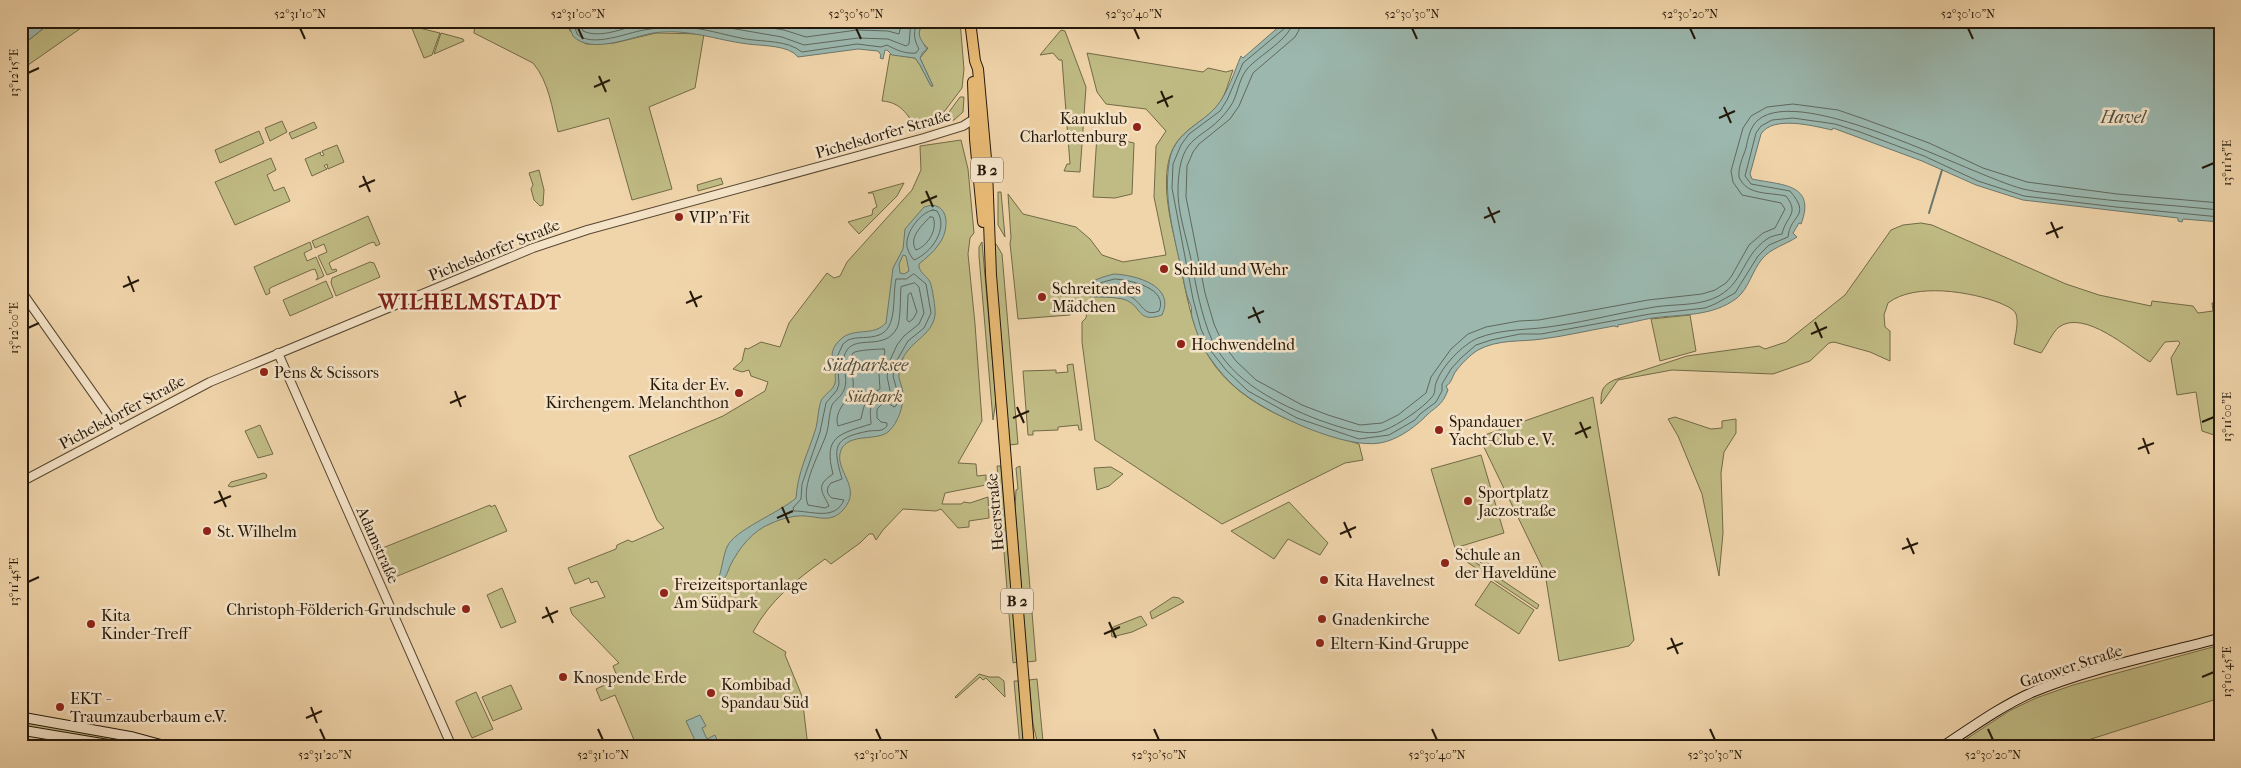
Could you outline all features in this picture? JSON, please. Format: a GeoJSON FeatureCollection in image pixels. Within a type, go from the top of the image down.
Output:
{"type":"FeatureCollection","features":[{"type":"Feature","properties":{"kind":"main road","name":"Heerstraße"},"geometry":{"type":"LineString","coordinates":[[970,21],[975,61],[978,69],[988,175],[991,275],[1030,747]]}},
{"type":"Feature","properties":{"kind":"main road","name":"Heerstraße"},"geometry":{"type":"LineString","coordinates":[[975,61],[973,72],[974,120],[984,230],[991,275]]}},
{"type":"Feature","properties":{"kind":"main road","name":"Gatower Straße"},"geometry":{"type":"LineString","coordinates":[[1942,747],[2012,703],[2034,692],[2094,672],[2220,638]]}},
{"type":"Feature","properties":{"kind":"main road"},"geometry":{"type":"LineString","coordinates":[[21,717],[125,736],[170,747]]}},
{"type":"Feature","properties":{"kind":"main road"},"geometry":{"type":"LineString","coordinates":[[21,730],[123,747],[125,736]]}},
{"type":"Feature","properties":{"kind":"street"},"geometry":{"type":"LineString","coordinates":[[974,120],[982,112]]}},
{"type":"Feature","properties":{"kind":"street","name":"Pichelsdorfer Straße"},"geometry":{"type":"LineString","coordinates":[[21,482],[202,386],[552,241],[924,138],[960,127],[974,120]]}},
{"type":"Feature","properties":{"kind":"street"},"geometry":{"type":"LineString","coordinates":[[21,292],[119,430]]}},
{"type":"Feature","properties":{"kind":"street","name":"Adamstraße"},"geometry":{"type":"LineString","coordinates":[[278,353],[452,747]]}},
{"type":"Feature","properties":{"kind":"green space"},"geometry":{"type":"Polygon","coordinates":[[[53,21],[91,21],[21,70],[21,46],[53,21]]]}},
{"type":"Feature","properties":{"kind":"green space"},"geometry":{"type":"Polygon","coordinates":[[[475,21],[567,21],[570,31],[586,44],[614,43],[656,33],[704,34],[695,88],[649,107],[672,189],[632,200],[609,118],[558,132],[543,78],[533,63],[474,33],[475,21]]]}},
{"type":"Feature","properties":{"kind":"green space"},"geometry":{"type":"Polygon","coordinates":[[[924,21],[960,21],[964,69],[962,88],[935,124],[916,129],[910,118],[899,106],[882,101],[890,54],[915,58],[931,86],[933,86],[920,58],[928,48],[919,36],[924,21]]]}},
{"type":"Feature","properties":{"kind":"green space"},"geometry":{"type":"Polygon","coordinates":[[[411,26],[440,33],[432,55],[424,58],[411,26]]]}},
{"type":"Feature","properties":{"kind":"green space"},"geometry":{"type":"Polygon","coordinates":[[[1061,30],[1065,31],[1086,87],[1080,172],[1064,171],[1067,164],[1070,164],[1062,60],[1059,60],[1053,53],[1040,55],[1061,30]]]}},
{"type":"Feature","properties":{"kind":"green space"},"geometry":{"type":"Polygon","coordinates":[[[441,33],[463,39],[464,41],[434,54],[441,33]]]}},
{"type":"Feature","properties":{"kind":"green space"},"geometry":{"type":"Polygon","coordinates":[[[1087,53],[1203,72],[1208,68],[1226,72],[1233,70],[1219,104],[1178,140],[1170,156],[1167,168],[1166,180],[1170,217],[1194,324],[1203,346],[1215,366],[1231,384],[1270,411],[1315,430],[1359,444],[1363,460],[1345,463],[1222,524],[1095,440],[1082,342],[1082,322],[1086,318],[1087,310],[1080,306],[1075,307],[1070,315],[1018,319],[1010,243],[1008,194],[1023,214],[1076,227],[1090,239],[1102,255],[1123,262],[1166,255],[1154,197],[1156,146],[1166,131],[1146,109],[1106,104],[1097,92],[1087,53]]]}},
{"type":"Feature","properties":{"kind":"green space"},"geometry":{"type":"Polygon","coordinates":[[[960,97],[964,97],[963,112],[954,120],[941,123],[960,97]]]}},
{"type":"Feature","properties":{"kind":"green space"},"geometry":{"type":"Polygon","coordinates":[[[282,121],[287,132],[270,141],[265,128],[282,121]]]}},
{"type":"Feature","properties":{"kind":"green space"},"geometry":{"type":"Polygon","coordinates":[[[314,122],[317,128],[292,139],[289,133],[314,122]]]}},
{"type":"Feature","properties":{"kind":"green space"},"geometry":{"type":"Polygon","coordinates":[[[259,131],[264,143],[220,163],[215,150],[259,131]]]}},
{"type":"Feature","properties":{"kind":"green space"},"geometry":{"type":"Polygon","coordinates":[[[1097,135],[1134,143],[1132,194],[1115,198],[1093,197],[1097,135]]]}},
{"type":"Feature","properties":{"kind":"green space","name":"Südpark"},"geometry":{"type":"Polygon","coordinates":[[[961,140],[968,169],[974,233],[970,238],[968,254],[982,421],[958,463],[976,464],[977,476],[986,475],[986,485],[945,493],[942,504],[970,503],[988,497],[989,518],[969,521],[969,527],[958,528],[941,509],[936,511],[903,509],[876,540],[873,534],[869,534],[831,564],[825,559],[784,591],[767,610],[753,632],[786,652],[785,655],[802,696],[808,747],[637,747],[615,695],[601,701],[596,689],[618,679],[613,666],[619,663],[572,614],[570,608],[605,597],[597,581],[591,583],[589,578],[575,584],[568,568],[616,549],[617,545],[628,540],[632,542],[664,528],[657,520],[629,456],[723,416],[765,391],[768,382],[751,376],[749,370],[742,372],[733,369],[742,361],[745,348],[748,349],[761,342],[780,347],[789,323],[827,273],[834,278],[840,276],[847,262],[912,190],[921,170],[920,146],[961,140]]]}},
{"type":"Feature","properties":{"kind":"green space"},"geometry":{"type":"Polygon","coordinates":[[[337,145],[344,162],[328,169],[327,164],[324,166],[327,169],[312,176],[305,159],[321,152],[322,156],[324,155],[322,151],[337,145]]]}},
{"type":"Feature","properties":{"kind":"green space"},"geometry":{"type":"Polygon","coordinates":[[[271,158],[276,170],[267,175],[274,191],[284,187],[290,201],[235,225],[215,182],[271,158]]]}},
{"type":"Feature","properties":{"kind":"green space"},"geometry":{"type":"Polygon","coordinates":[[[539,170],[544,190],[543,205],[540,206],[534,200],[531,189],[533,185],[529,173],[539,170]]]}},
{"type":"Feature","properties":{"kind":"green space"},"geometry":{"type":"Polygon","coordinates":[[[721,178],[723,184],[698,191],[697,185],[721,178]]]}},
{"type":"Feature","properties":{"kind":"green space"},"geometry":{"type":"Polygon","coordinates":[[[904,183],[897,196],[859,234],[848,222],[872,215],[873,209],[877,207],[873,193],[868,193],[904,183]]]}},
{"type":"Feature","properties":{"kind":"green space"},"geometry":{"type":"Polygon","coordinates":[[[998,192],[1001,192],[1005,237],[998,225],[998,192]]]}},
{"type":"Feature","properties":{"kind":"green space"},"geometry":{"type":"Polygon","coordinates":[[[368,216],[380,244],[376,246],[374,242],[370,243],[332,261],[329,263],[332,270],[336,269],[337,271],[327,275],[318,256],[327,252],[324,244],[315,248],[312,241],[368,216]]]}},
{"type":"Feature","properties":{"kind":"green space"},"geometry":{"type":"Polygon","coordinates":[[[1921,223],[1932,225],[2066,284],[2099,295],[2151,306],[2152,301],[2193,306],[2198,313],[2213,311],[2212,303],[2220,302],[2220,437],[2202,431],[2196,392],[2177,395],[2171,358],[2180,343],[2178,341],[2165,342],[2150,362],[2106,333],[2081,323],[2069,323],[2056,330],[2041,353],[2014,344],[2017,318],[2015,312],[2011,309],[2000,303],[1974,295],[1944,291],[1913,293],[1888,303],[1884,315],[1885,327],[1890,331],[1890,361],[1870,352],[1834,342],[1829,343],[1810,361],[1773,374],[1672,370],[1618,380],[1601,404],[1603,389],[1614,380],[1687,356],[1759,346],[1765,349],[1786,342],[1845,295],[1891,230],[1903,225],[1921,223]]]}},
{"type":"Feature","properties":{"kind":"green space"},"geometry":{"type":"Polygon","coordinates":[[[310,242],[312,249],[304,253],[307,261],[316,257],[324,276],[316,280],[318,277],[315,269],[311,270],[272,287],[269,289],[270,293],[266,295],[254,267],[310,242]]]}},
{"type":"Feature","properties":{"kind":"green space"},"geometry":{"type":"Polygon","coordinates":[[[982,242],[996,401],[993,420],[979,256],[979,247],[982,242]]]}},
{"type":"Feature","properties":{"kind":"green space"},"geometry":{"type":"Polygon","coordinates":[[[994,243],[1002,254],[1018,444],[1009,445],[993,246],[994,243]]]}},
{"type":"Feature","properties":{"kind":"green space"},"geometry":{"type":"Polygon","coordinates":[[[370,262],[374,263],[380,277],[336,296],[331,283],[332,278],[370,262]]]}},
{"type":"Feature","properties":{"kind":"green space"},"geometry":{"type":"Polygon","coordinates":[[[326,281],[333,297],[290,316],[283,300],[326,281]]]}},
{"type":"Feature","properties":{"kind":"green space"},"geometry":{"type":"Polygon","coordinates":[[[1690,315],[1696,351],[1660,361],[1651,319],[1690,315]]]}},
{"type":"Feature","properties":{"kind":"green space"},"geometry":{"type":"Polygon","coordinates":[[[1073,364],[1082,430],[1079,430],[1078,425],[1058,427],[1058,430],[1033,431],[1033,435],[1028,435],[1023,371],[1056,370],[1056,373],[1068,372],[1067,365],[1073,364]]]}},
{"type":"Feature","properties":{"kind":"green space"},"geometry":{"type":"Polygon","coordinates":[[[1593,397],[1634,640],[1629,646],[1559,661],[1545,573],[1479,437],[1593,397]]]}},
{"type":"Feature","properties":{"kind":"green space"},"geometry":{"type":"Polygon","coordinates":[[[1675,417],[1711,429],[1722,428],[1722,421],[1736,419],[1736,433],[1724,452],[1721,473],[1723,533],[1719,576],[1702,494],[1678,436],[1668,419],[1675,417]]]}},
{"type":"Feature","properties":{"kind":"green space"},"geometry":{"type":"Polygon","coordinates":[[[260,425],[273,454],[258,458],[245,431],[260,425]]]}},
{"type":"Feature","properties":{"kind":"green space","name":"Sportplatz Jaczostraße"},"geometry":{"type":"Polygon","coordinates":[[[1481,455],[1504,533],[1455,548],[1431,469],[1481,455]]]}},
{"type":"Feature","properties":{"kind":"green space"},"geometry":{"type":"Polygon","coordinates":[[[997,466],[1001,466],[1017,662],[1013,663],[997,466]]]}},
{"type":"Feature","properties":{"kind":"green space"},"geometry":{"type":"Polygon","coordinates":[[[1020,466],[1036,661],[1027,662],[1015,507],[1016,490],[1018,489],[1016,468],[1020,466]]]}},
{"type":"Feature","properties":{"kind":"green space"},"geometry":{"type":"Polygon","coordinates":[[[1111,467],[1123,474],[1109,486],[1097,490],[1094,468],[1111,467]]]}},
{"type":"Feature","properties":{"kind":"green space"},"geometry":{"type":"Polygon","coordinates":[[[264,473],[267,475],[266,478],[232,487],[228,486],[231,482],[264,473]]]}},
{"type":"Feature","properties":{"kind":"green space"},"geometry":{"type":"Polygon","coordinates":[[[1289,502],[1328,543],[1320,555],[1288,539],[1274,559],[1231,531],[1289,502]]]}},
{"type":"Feature","properties":{"kind":"green space"},"geometry":{"type":"Polygon","coordinates":[[[490,505],[491,507],[495,505],[507,531],[388,580],[375,551],[490,505]]]}},
{"type":"Feature","properties":{"kind":"green space"},"geometry":{"type":"Polygon","coordinates":[[[1467,549],[1504,574],[1502,577],[1465,552],[1467,549]]]}},
{"type":"Feature","properties":{"kind":"green space"},"geometry":{"type":"Polygon","coordinates":[[[1457,550],[1539,605],[1537,609],[1455,554],[1457,550]]]}},
{"type":"Feature","properties":{"kind":"green space"},"geometry":{"type":"Polygon","coordinates":[[[1491,581],[1534,610],[1519,634],[1475,605],[1491,581]]]}},
{"type":"Feature","properties":{"kind":"green space"},"geometry":{"type":"Polygon","coordinates":[[[502,588],[516,622],[501,628],[487,595],[502,588]]]}},
{"type":"Feature","properties":{"kind":"green space"},"geometry":{"type":"Polygon","coordinates":[[[1173,597],[1179,598],[1184,602],[1152,619],[1150,612],[1173,597]]]}},
{"type":"Feature","properties":{"kind":"green space"},"geometry":{"type":"Polygon","coordinates":[[[1141,616],[1147,625],[1132,632],[1112,637],[1111,631],[1113,627],[1141,616]]]}},
{"type":"Feature","properties":{"kind":"green space"},"geometry":{"type":"Polygon","coordinates":[[[2220,645],[2220,698],[2066,747],[1954,747],[2009,711],[2036,698],[2073,685],[2220,645]]]}},
{"type":"Feature","properties":{"kind":"green space"},"geometry":{"type":"Polygon","coordinates":[[[979,674],[999,677],[1004,681],[1005,697],[986,678],[983,680],[980,677],[955,697],[979,674]]]}},
{"type":"Feature","properties":{"kind":"green space"},"geometry":{"type":"Polygon","coordinates":[[[1037,679],[1043,741],[1037,741],[1033,724],[1029,680],[1037,679]]]}},
{"type":"Feature","properties":{"kind":"green space"},"geometry":{"type":"Polygon","coordinates":[[[1014,681],[1019,681],[1024,747],[1020,747],[1014,681]]]}},
{"type":"Feature","properties":{"kind":"green space"},"geometry":{"type":"Polygon","coordinates":[[[511,685],[522,709],[493,721],[482,697],[511,685]]]}},
{"type":"Feature","properties":{"kind":"green space"},"geometry":{"type":"Polygon","coordinates":[[[476,692],[493,729],[472,738],[456,701],[476,692]]]}},
{"type":"Feature","properties":{"kind":"green space"},"geometry":{"type":"Polygon","coordinates":[[[21,721],[122,740],[119,742],[21,726],[21,721]]]}},
{"type":"Feature","properties":{"kind":"water"},"geometry":{"type":"Polygon","coordinates":[[[21,21],[53,21],[21,46],[21,21]]]}},
{"type":"Feature","properties":{"kind":"water"},"geometry":{"type":"Polygon","coordinates":[[[567,21],[924,21],[919,34],[927,50],[923,52],[920,58],[933,86],[931,86],[915,58],[892,55],[887,50],[885,50],[883,59],[880,58],[881,55],[878,51],[858,49],[798,57],[794,53],[782,48],[678,32],[653,33],[612,43],[590,44],[573,36],[567,21]]]}},
{"type":"Feature","properties":{"kind":"water","name":"Havel"},"geometry":{"type":"Polygon","coordinates":[[[1281,21],[2220,21],[2220,222],[2183,219],[2182,222],[2178,221],[2178,218],[2023,200],[1976,185],[1922,161],[1833,128],[1832,130],[1794,123],[1775,125],[1767,128],[1761,134],[1750,174],[1752,179],[1793,188],[1800,193],[1804,201],[1805,211],[1801,224],[1799,223],[1793,233],[1797,237],[1766,255],[1745,289],[1737,298],[1717,309],[1707,312],[1652,318],[1618,325],[1618,327],[1614,326],[1542,339],[1502,342],[1486,346],[1475,352],[1461,365],[1450,383],[1446,386],[1448,390],[1440,404],[1409,430],[1398,437],[1380,443],[1365,444],[1348,441],[1310,429],[1257,403],[1229,381],[1216,366],[1198,337],[1192,317],[1170,211],[1167,187],[1169,163],[1171,153],[1176,144],[1181,137],[1216,107],[1227,89],[1241,56],[1243,58],[1282,24],[1281,21]]]}},
{"type":"Feature","properties":{"kind":"water","name":"Südparksee"},"geometry":{"type":"Polygon","coordinates":[[[932,205],[942,210],[945,215],[946,227],[942,239],[935,250],[919,264],[920,269],[931,284],[935,315],[929,329],[909,349],[901,363],[899,376],[903,398],[900,414],[889,431],[878,436],[850,441],[841,450],[841,465],[850,494],[849,502],[839,514],[830,518],[796,516],[765,526],[742,546],[721,582],[719,577],[727,547],[731,541],[747,528],[796,498],[801,472],[816,428],[821,401],[835,383],[832,361],[833,351],[846,335],[875,330],[886,323],[893,268],[903,249],[905,229],[924,207],[932,205]],[[903,255],[899,264],[900,273],[904,274],[909,271],[906,256],[903,255]]]}},
{"type":"Feature","properties":{"kind":"water"},"geometry":{"type":"Polygon","coordinates":[[[1114,274],[1133,277],[1152,284],[1164,296],[1165,305],[1162,315],[1148,317],[1140,313],[1134,305],[1123,299],[1091,297],[1086,289],[1091,283],[1114,274]]]}},
{"type":"Feature","properties":{"kind":"water"},"geometry":{"type":"Polygon","coordinates":[[[700,715],[706,726],[702,728],[707,739],[715,735],[720,747],[698,747],[686,721],[700,715]]]}},
{"type":"Feature","properties":{"kind":"waterway"},"geometry":{"type":"LineString","coordinates":[[1929,213],[1942,170]]}},
{"type":"Feature","properties":{"kind":"place","name":"Kanuklub Charlottenburg"},"geometry":{"type":"Point","coordinates":[1137,127]}},
{"type":"Feature","properties":{"kind":"place","name":"VIP’n’Fit"},"geometry":{"type":"Point","coordinates":[679,217]}},
{"type":"Feature","properties":{"kind":"place","name":"Schild und Wehr"},"geometry":{"type":"Point","coordinates":[1164,269]}},
{"type":"Feature","properties":{"kind":"place","name":"Schreitendes Mädchen"},"geometry":{"type":"Point","coordinates":[1042,297]}},
{"type":"Feature","properties":{"kind":"place","name":"Hochwendelnd"},"geometry":{"type":"Point","coordinates":[1181,344]}},
{"type":"Feature","properties":{"kind":"place","name":"Pens & Scissors"},"geometry":{"type":"Point","coordinates":[264,372]}},
{"type":"Feature","properties":{"kind":"place","name":"Kita der Ev. Kirchengem. Melanchthon"},"geometry":{"type":"Point","coordinates":[739,393]}},
{"type":"Feature","properties":{"kind":"place","name":"Spandauer Yacht-Club e. V."},"geometry":{"type":"Point","coordinates":[1439,430]}},
{"type":"Feature","properties":{"kind":"place","name":"Sportplatz Jaczostraße"},"geometry":{"type":"Point","coordinates":[1468,501]}},
{"type":"Feature","properties":{"kind":"place","name":"St. Wilhelm"},"geometry":{"type":"Point","coordinates":[207,531]}},
{"type":"Feature","properties":{"kind":"place","name":"Schule an der Haveldüne"},"geometry":{"type":"Point","coordinates":[1445,563]}},
{"type":"Feature","properties":{"kind":"place","name":"Kita Havelnest"},"geometry":{"type":"Point","coordinates":[1324,580]}},
{"type":"Feature","properties":{"kind":"place","name":"Freizeitsportanlage Am Südpark"},"geometry":{"type":"Point","coordinates":[664,593]}},
{"type":"Feature","properties":{"kind":"place","name":"Christoph-Földerich-Grundschule"},"geometry":{"type":"Point","coordinates":[466,609]}},
{"type":"Feature","properties":{"kind":"place","name":"Gnadenkirche"},"geometry":{"type":"Point","coordinates":[1322,619]}},
{"type":"Feature","properties":{"kind":"place","name":"Kita Kinder-Treff"},"geometry":{"type":"Point","coordinates":[91,624]}},
{"type":"Feature","properties":{"kind":"place","name":"Eltern-Kind-Gruppe"},"geometry":{"type":"Point","coordinates":[1320,643]}},
{"type":"Feature","properties":{"kind":"place","name":"Knospende Erde"},"geometry":{"type":"Point","coordinates":[563,677]}},
{"type":"Feature","properties":{"kind":"place","name":"Kombibad Spandau Süd"},"geometry":{"type":"Point","coordinates":[711,693]}},
{"type":"Feature","properties":{"kind":"place","name":"EKT - Traumzauberbaum e.V."},"geometry":{"type":"Point","coordinates":[60,707]}},
{"type":"Feature","properties":{"kind":"district","name":"WILHELMSTADT"},"geometry":{"type":"Point","coordinates":[470,302]}}]}
